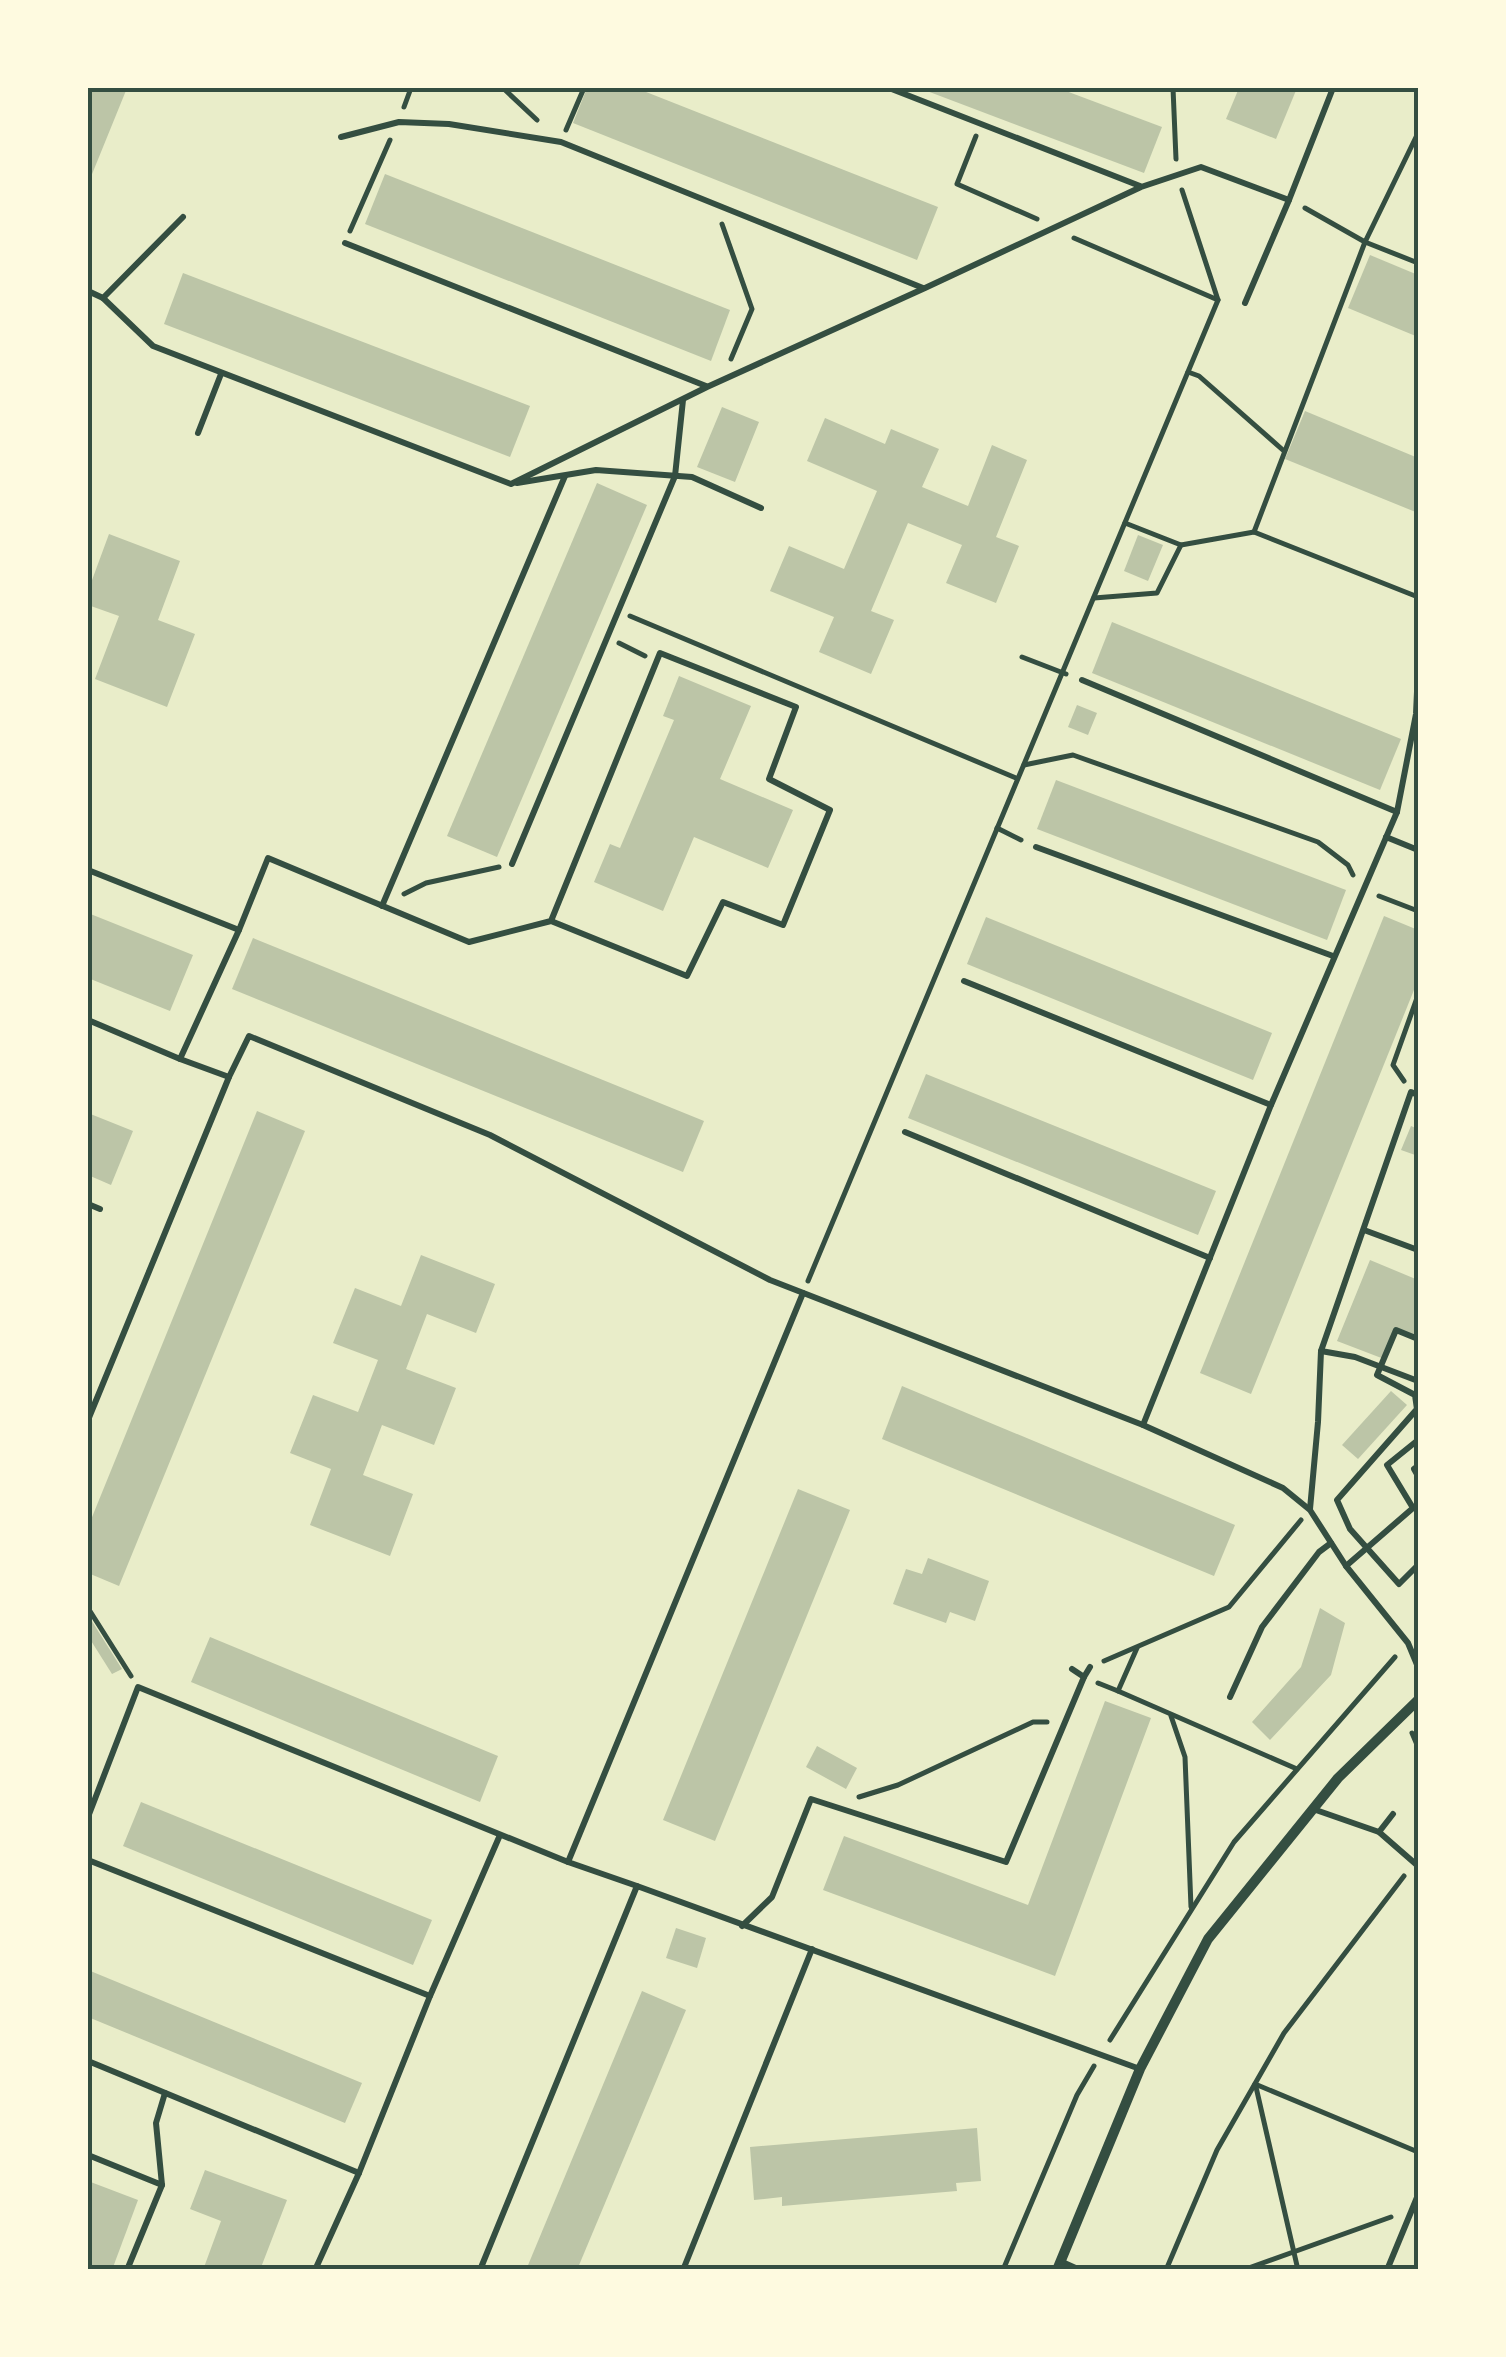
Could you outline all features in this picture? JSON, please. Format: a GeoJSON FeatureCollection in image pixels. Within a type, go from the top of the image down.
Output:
{"type":"FeatureCollection","features":[{"type":"Feature","properties":{"kind":"street"},"geometry":{"type":"LineString","coordinates":[[1059,2265],[1140,2069],[1208,1939],[1338,1778],[1418,1700]]}},
{"type":"Feature","properties":{"kind":"lane"},"geometry":{"type":"LineString","coordinates":[[890,88],[1141,187]]}},
{"type":"Feature","properties":{"kind":"lane"},"geometry":{"type":"LineString","coordinates":[[1245,303],[1333,88]]}},
{"type":"Feature","properties":{"kind":"lane"},"geometry":{"type":"LineString","coordinates":[[341,137],[399,122],[449,124],[561,142],[925,288]]}},
{"type":"Feature","properties":{"kind":"lane"},"geometry":{"type":"LineString","coordinates":[[511,484],[707,387],[1141,187],[1201,166],[1289,200]]}},
{"type":"Feature","properties":{"kind":"lane"},"geometry":{"type":"LineString","coordinates":[[103,298],[183,217]]}},
{"type":"Feature","properties":{"kind":"lane"},"geometry":{"type":"LineString","coordinates":[[345,243],[707,387]]}},
{"type":"Feature","properties":{"kind":"lane"},"geometry":{"type":"LineString","coordinates":[[88,291],[103,298],[153,346],[511,484],[596,470],[675,476],[692,478],[761,508]]}},
{"type":"Feature","properties":{"kind":"lane"},"geometry":{"type":"LineString","coordinates":[[198,433],[221,374]]}},
{"type":"Feature","properties":{"kind":"lane"},"geometry":{"type":"LineString","coordinates":[[512,864],[675,476],[683,399]]}},
{"type":"Feature","properties":{"kind":"lane"},"geometry":{"type":"LineString","coordinates":[[382,906],[566,476]]}},
{"type":"Feature","properties":{"kind":"lane"},"geometry":{"type":"LineString","coordinates":[[180,1058],[268,858],[469,942],[551,921],[686,976],[723,902],[783,925],[830,810],[768,780],[796,707],[660,653],[551,921]]}},
{"type":"Feature","properties":{"kind":"lane"},"geometry":{"type":"LineString","coordinates":[[1142,1424],[1271,1104],[1397,812],[1416,714],[1418,670]]}},
{"type":"Feature","properties":{"kind":"lane"},"geometry":{"type":"LineString","coordinates":[[1082,680],[1397,812]]}},
{"type":"Feature","properties":{"kind":"lane"},"geometry":{"type":"LineString","coordinates":[[1386,837],[1418,850]]}},
{"type":"Feature","properties":{"kind":"lane"},"geometry":{"type":"LineString","coordinates":[[1036,847],[1333,956]]}},
{"type":"Feature","properties":{"kind":"lane"},"geometry":{"type":"LineString","coordinates":[[88,870],[239,930]]}},
{"type":"Feature","properties":{"kind":"lane"},"geometry":{"type":"LineString","coordinates":[[964,980],[1271,1104]]}},
{"type":"Feature","properties":{"kind":"lane"},"geometry":{"type":"LineString","coordinates":[[88,1020],[229,1077]]}},
{"type":"Feature","properties":{"kind":"lane"},"geometry":{"type":"LineString","coordinates":[[88,1420],[248,1036],[490,1136],[770,1280],[1142,1424],[1284,1488],[1310,1510],[1346,1566],[1408,1643],[1418,1666]]}},
{"type":"Feature","properties":{"kind":"lane"},"geometry":{"type":"LineString","coordinates":[[1310,1510],[1322,1351],[1384,1164],[1415,1093]]}},
{"type":"Feature","properties":{"kind":"lane"},"geometry":{"type":"LineString","coordinates":[[904,1132],[1210,1258]]}},
{"type":"Feature","properties":{"kind":"lane"},"geometry":{"type":"LineString","coordinates":[[88,1204],[100,1209]]}},
{"type":"Feature","properties":{"kind":"lane"},"geometry":{"type":"LineString","coordinates":[[1364,1230],[1418,1250]]}},
{"type":"Feature","properties":{"kind":"lane"},"geometry":{"type":"LineString","coordinates":[[568,1862],[803,1292]]}},
{"type":"Feature","properties":{"kind":"lane"},"geometry":{"type":"LineString","coordinates":[[1418,1339],[1396,1330],[1377,1374],[1416,1395],[1417,1409],[1336,1500],[1350,1528],[1399,1584],[1418,1565]]}},
{"type":"Feature","properties":{"kind":"lane"},"geometry":{"type":"LineString","coordinates":[[1322,1351],[1355,1357],[1418,1380]]}},
{"type":"Feature","properties":{"kind":"lane"},"geometry":{"type":"LineString","coordinates":[[1346,1566],[1414,1508],[1387,1465],[1418,1440]]}},
{"type":"Feature","properties":{"kind":"lane"},"geometry":{"type":"LineString","coordinates":[[1418,1466],[1414,1470],[1418,1476]]}},
{"type":"Feature","properties":{"kind":"lane"},"geometry":{"type":"LineString","coordinates":[[1230,1696],[1262,1627],[1319,1552],[1331,1543]]}},
{"type":"Feature","properties":{"kind":"lane"},"geometry":{"type":"LineString","coordinates":[[742,1926],[772,1897],[812,1799],[1006,1862],[1090,1667]]}},
{"type":"Feature","properties":{"kind":"lane"},"geometry":{"type":"LineString","coordinates":[[1072,1669],[1084,1677]]}},
{"type":"Feature","properties":{"kind":"lane"},"geometry":{"type":"LineString","coordinates":[[88,1818],[138,1687],[568,1862],[1140,2069]]}},
{"type":"Feature","properties":{"kind":"lane"},"geometry":{"type":"LineString","coordinates":[[1314,1809],[1378,1832],[1417,1862]]}},
{"type":"Feature","properties":{"kind":"lane"},"geometry":{"type":"LineString","coordinates":[[1378,1832],[1393,1814]]}},
{"type":"Feature","properties":{"kind":"lane"},"geometry":{"type":"LineString","coordinates":[[315,2270],[500,1834]]}},
{"type":"Feature","properties":{"kind":"lane"},"geometry":{"type":"LineString","coordinates":[[88,1860],[430,1996]]}},
{"type":"Feature","properties":{"kind":"lane"},"geometry":{"type":"LineString","coordinates":[[480,2270],[637,1886]]}},
{"type":"Feature","properties":{"kind":"lane"},"geometry":{"type":"LineString","coordinates":[[683,2270],[812,1948]]}},
{"type":"Feature","properties":{"kind":"lane"},"geometry":{"type":"LineString","coordinates":[[88,2061],[358,2173]]}},
{"type":"Feature","properties":{"kind":"lane"},"geometry":{"type":"LineString","coordinates":[[127,2270],[162,2185],[156,2123],[165,2093]]}},
{"type":"Feature","properties":{"kind":"lane"},"geometry":{"type":"LineString","coordinates":[[88,2154],[162,2185]]}},
{"type":"Feature","properties":{"kind":"lane"},"geometry":{"type":"LineString","coordinates":[[1387,2270],[1418,2195]]}},
{"type":"Feature","properties":{"kind":"lane"},"geometry":{"type":"LineString","coordinates":[[1059,2265],[1080,2270]]}},
{"type":"Feature","properties":{"kind":"path"},"geometry":{"type":"LineString","coordinates":[[503,88],[561,142],[584,88]]}},
{"type":"Feature","properties":{"kind":"path"},"geometry":{"type":"LineString","coordinates":[[803,1292],[1218,300],[1178,175],[1173,88]]}},
{"type":"Feature","properties":{"kind":"path"},"geometry":{"type":"LineString","coordinates":[[345,243],[399,122]]}},
{"type":"Feature","properties":{"kind":"path"},"geometry":{"type":"LineString","coordinates":[[1254,532],[1365,242],[1418,132]]}},
{"type":"Feature","properties":{"kind":"path"},"geometry":{"type":"LineString","coordinates":[[1289,200],[1365,242],[1418,263]]}},
{"type":"Feature","properties":{"kind":"path"},"geometry":{"type":"LineString","coordinates":[[715,204],[752,309],[722,380]]}},
{"type":"Feature","properties":{"kind":"path"},"geometry":{"type":"LineString","coordinates":[[1188,372],[1200,376],[1284,450]]}},
{"type":"Feature","properties":{"kind":"path"},"geometry":{"type":"LineString","coordinates":[[1125,523],[1181,544],[1254,532],[1418,597]]}},
{"type":"Feature","properties":{"kind":"path"},"geometry":{"type":"LineString","coordinates":[[1094,598],[1157,592],[1181,544]]}},
{"type":"Feature","properties":{"kind":"path"},"geometry":{"type":"LineString","coordinates":[[618,611],[1017,779]]}},
{"type":"Feature","properties":{"kind":"path"},"geometry":{"type":"LineString","coordinates":[[607,638],[656,662]]}},
{"type":"Feature","properties":{"kind":"path"},"geometry":{"type":"LineString","coordinates":[[1022,657],[1082,680]]}},
{"type":"Feature","properties":{"kind":"path"},"geometry":{"type":"LineString","coordinates":[[1024,765],[1073,755],[1318,842],[1348,865],[1362,890],[1418,911]]}},
{"type":"Feature","properties":{"kind":"path"},"geometry":{"type":"LineString","coordinates":[[997,828],[1036,847]]}},
{"type":"Feature","properties":{"kind":"path"},"geometry":{"type":"LineString","coordinates":[[382,906],[426,882],[512,864]]}},
{"type":"Feature","properties":{"kind":"path"},"geometry":{"type":"LineString","coordinates":[[1415,1093],[1393,1064],[1418,995]]}},
{"type":"Feature","properties":{"kind":"path"},"geometry":{"type":"LineString","coordinates":[[1090,1667],[1229,1606],[1310,1510]]}},
{"type":"Feature","properties":{"kind":"path"},"geometry":{"type":"LineString","coordinates":[[88,1608],[138,1687]]}},
{"type":"Feature","properties":{"kind":"path"},"geometry":{"type":"LineString","coordinates":[[1138,1646],[1118,1691],[1297,1770]]}},
{"type":"Feature","properties":{"kind":"path"},"geometry":{"type":"LineString","coordinates":[[1170,1715],[1185,1756],[1191,1910]]}},
{"type":"Feature","properties":{"kind":"path"},"geometry":{"type":"LineString","coordinates":[[831,1805],[898,1785],[1033,1722],[1065,1722]]}},
{"type":"Feature","properties":{"kind":"path"},"geometry":{"type":"LineString","coordinates":[[1166,2270],[1217,2150],[1284,2033],[1417,1862]]}},
{"type":"Feature","properties":{"kind":"path"},"geometry":{"type":"LineString","coordinates":[[1255,2084],[1418,2152]]}},
{"type":"Feature","properties":{"kind":"path"},"geometry":{"type":"LineString","coordinates":[[1255,2084],[1298,2270]]}},
{"type":"Feature","properties":{"kind":"path"},"geometry":{"type":"LineString","coordinates":[[1243,2270],[1412,2210]]}},
{"type":"Feature","properties":{"kind":"building"},"geometry":{"type":"Polygon","coordinates":[[[88,88],[127,88],[88,184],[88,88]]]}},
{"type":"Feature","properties":{"kind":"building"},"geometry":{"type":"Polygon","coordinates":[[[587,88],[636,88],[938,207],[917,260],[573,123],[587,88]]]}},
{"type":"Feature","properties":{"kind":"building"},"geometry":{"type":"Polygon","coordinates":[[[919,88],[1058,88],[1162,127],[1144,173],[919,88]]]}},
{"type":"Feature","properties":{"kind":"building"},"geometry":{"type":"Polygon","coordinates":[[[1239,88],[1297,88],[1276,139],[1226,119],[1239,88]]]}},
{"type":"Feature","properties":{"kind":"building"},"geometry":{"type":"Polygon","coordinates":[[[385,174],[730,310],[711,361],[365,224],[385,174]]]}},
{"type":"Feature","properties":{"kind":"building"},"geometry":{"type":"Polygon","coordinates":[[[1370,255],[1418,275],[1418,337],[1348,308],[1370,255]]]}},
{"type":"Feature","properties":{"kind":"building"},"geometry":{"type":"Polygon","coordinates":[[[183,273],[530,406],[510,457],[164,324],[183,273]]]}},
{"type":"Feature","properties":{"kind":"building"},"geometry":{"type":"Polygon","coordinates":[[[722,407],[759,422],[735,482],[697,467],[722,407]]]}},
{"type":"Feature","properties":{"kind":"building"},"geometry":{"type":"Polygon","coordinates":[[[1305,411],[1418,458],[1418,513],[1285,459],[1305,411]]]}},
{"type":"Feature","properties":{"kind":"building"},"geometry":{"type":"Polygon","coordinates":[[[825,418],[885,444],[891,429],[939,449],[922,487],[968,506],[992,445],[1027,460],[996,537],[1019,546],[996,603],[946,583],[962,545],[908,523],[871,611],[894,620],[871,674],[819,652],[834,617],[770,591],[789,546],[844,569],[877,491],[807,461],[825,418]]]}},
{"type":"Feature","properties":{"kind":"building"},"geometry":{"type":"Polygon","coordinates":[[[597,483],[647,505],[497,857],[447,836],[597,483]]]}},
{"type":"Feature","properties":{"kind":"building"},"geometry":{"type":"Polygon","coordinates":[[[109,534],[180,561],[158,620],[195,634],[167,707],[95,679],[119,616],[88,605],[88,591],[109,534]]]}},
{"type":"Feature","properties":{"kind":"building"},"geometry":{"type":"Polygon","coordinates":[[[1138,535],[1163,545],[1148,581],[1124,571],[1138,535]]]}},
{"type":"Feature","properties":{"kind":"building"},"geometry":{"type":"Polygon","coordinates":[[[1112,622],[1401,739],[1380,790],[1092,673],[1112,622]]]}},
{"type":"Feature","properties":{"kind":"building"},"geometry":{"type":"Polygon","coordinates":[[[679,676],[751,706],[720,779],[793,810],[768,868],[694,837],[663,911],[594,882],[610,844],[620,848],[674,720],[663,716],[679,676]]]}},
{"type":"Feature","properties":{"kind":"building"},"geometry":{"type":"Polygon","coordinates":[[[1077,705],[1097,713],[1088,735],[1068,727],[1077,705]]]}},
{"type":"Feature","properties":{"kind":"building"},"geometry":{"type":"Polygon","coordinates":[[[1056,780],[1346,890],[1327,940],[1037,829],[1056,780]]]}},
{"type":"Feature","properties":{"kind":"building"},"geometry":{"type":"Polygon","coordinates":[[[88,913],[193,955],[170,1011],[88,978],[88,913]]]}},
{"type":"Feature","properties":{"kind":"building"},"geometry":{"type":"Polygon","coordinates":[[[1384,916],[1418,930],[1418,980],[1251,1394],[1200,1373],[1384,916]]]}},
{"type":"Feature","properties":{"kind":"building"},"geometry":{"type":"Polygon","coordinates":[[[986,917],[1272,1033],[1253,1080],[967,964],[986,917]]]}},
{"type":"Feature","properties":{"kind":"building"},"geometry":{"type":"Polygon","coordinates":[[[253,938],[704,1121],[683,1172],[232,989],[253,938]]]}},
{"type":"Feature","properties":{"kind":"building"},"geometry":{"type":"Polygon","coordinates":[[[926,1074],[1216,1191],[1198,1235],[908,1118],[926,1074]]]}},
{"type":"Feature","properties":{"kind":"building"},"geometry":{"type":"Polygon","coordinates":[[[257,1111],[305,1131],[119,1586],[88,1573],[88,1527],[257,1111]]]}},
{"type":"Feature","properties":{"kind":"building"},"geometry":{"type":"Polygon","coordinates":[[[88,1113],[133,1131],[111,1185],[88,1175],[88,1113]]]}},
{"type":"Feature","properties":{"kind":"building"},"geometry":{"type":"Polygon","coordinates":[[[1411,1126],[1418,1129],[1418,1156],[1401,1150],[1411,1126]]]}},
{"type":"Feature","properties":{"kind":"building"},"geometry":{"type":"Polygon","coordinates":[[[421,1255],[495,1284],[476,1333],[427,1314],[406,1369],[456,1388],[434,1445],[382,1425],[363,1475],[413,1494],[390,1556],[310,1525],[331,1469],[290,1453],[313,1395],[358,1412],[378,1360],[333,1343],[355,1288],[401,1306],[421,1255]]]}},
{"type":"Feature","properties":{"kind":"building"},"geometry":{"type":"Polygon","coordinates":[[[1370,1260],[1418,1280],[1418,1339],[1396,1330],[1384,1359],[1337,1341],[1370,1260]]]}},
{"type":"Feature","properties":{"kind":"building"},"geometry":{"type":"Polygon","coordinates":[[[902,1386],[1235,1525],[1214,1576],[882,1439],[902,1386]]]}},
{"type":"Feature","properties":{"kind":"building"},"geometry":{"type":"Polygon","coordinates":[[[1391,1391],[1407,1405],[1358,1459],[1342,1445],[1391,1391]]]}},
{"type":"Feature","properties":{"kind":"building"},"geometry":{"type":"Polygon","coordinates":[[[798,1489],[850,1510],[715,1841],[663,1820],[798,1489]]]}},
{"type":"Feature","properties":{"kind":"building"},"geometry":{"type":"Polygon","coordinates":[[[928,1558],[989,1581],[975,1621],[950,1612],[946,1623],[893,1604],[906,1569],[922,1574],[928,1558]]]}},
{"type":"Feature","properties":{"kind":"building"},"geometry":{"type":"Polygon","coordinates":[[[1320,1608],[1345,1623],[1331,1675],[1270,1740],[1252,1722],[1301,1667],[1320,1608]]]}},
{"type":"Feature","properties":{"kind":"building"},"geometry":{"type":"Polygon","coordinates":[[[88,1615],[122,1669],[112,1674],[88,1636],[88,1615]]]}},
{"type":"Feature","properties":{"kind":"building"},"geometry":{"type":"Polygon","coordinates":[[[210,1637],[498,1756],[480,1802],[191,1682],[210,1637]]]}},
{"type":"Feature","properties":{"kind":"building"},"geometry":{"type":"Polygon","coordinates":[[[1105,1701],[1151,1718],[1055,1976],[823,1890],[844,1836],[1028,1905],[1105,1701]]]}},
{"type":"Feature","properties":{"kind":"building"},"geometry":{"type":"Polygon","coordinates":[[[817,1746],[857,1768],[846,1789],[806,1767],[817,1746]]]}},
{"type":"Feature","properties":{"kind":"building"},"geometry":{"type":"Polygon","coordinates":[[[141,1802],[432,1920],[413,1965],[123,1846],[141,1802]]]}},
{"type":"Feature","properties":{"kind":"building"},"geometry":{"type":"Polygon","coordinates":[[[676,1928],[706,1938],[697,1968],[666,1958],[676,1928]]]}},
{"type":"Feature","properties":{"kind":"building"},"geometry":{"type":"Polygon","coordinates":[[[88,1970],[362,2083],[345,2123],[88,2017],[88,1970]]]}},
{"type":"Feature","properties":{"kind":"building"},"geometry":{"type":"Polygon","coordinates":[[[642,1991],[686,2010],[577,2270],[526,2270],[642,1991]]]}},
{"type":"Feature","properties":{"kind":"building"},"geometry":{"type":"Polygon","coordinates":[[[977,2128],[981,2181],[956,2183],[957,2191],[782,2206],[782,2197],[754,2200],[750,2147],[977,2128]]]}},
{"type":"Feature","properties":{"kind":"building"},"geometry":{"type":"Polygon","coordinates":[[[205,2170],[287,2200],[260,2270],[203,2270],[221,2221],[190,2209],[205,2170]]]}},
{"type":"Feature","properties":{"kind":"building"},"geometry":{"type":"Polygon","coordinates":[[[88,2181],[138,2200],[112,2270],[88,2270],[88,2181]]]}}]}
